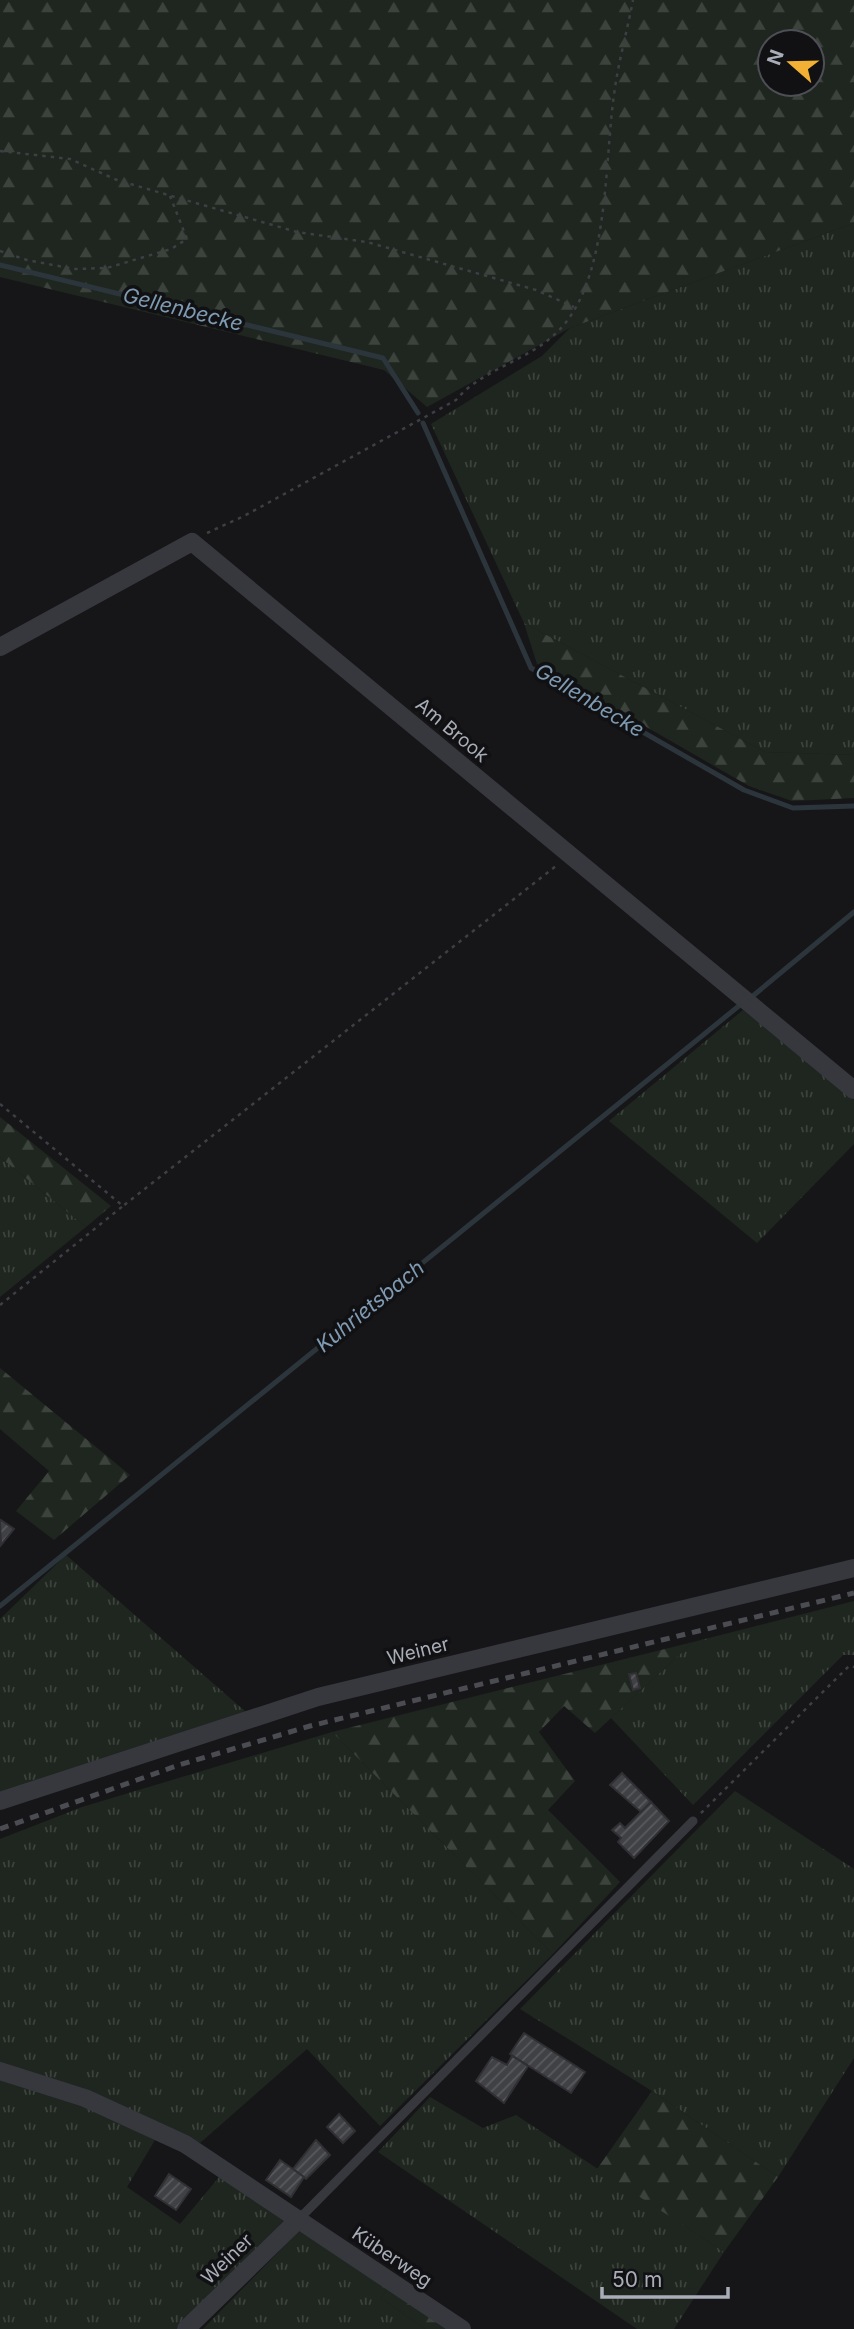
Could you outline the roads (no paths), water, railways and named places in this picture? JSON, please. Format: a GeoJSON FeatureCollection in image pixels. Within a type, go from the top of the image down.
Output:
{"type":"FeatureCollection","features":[{"type":"Feature","properties":{"kind":"street","name":"Am Brook"},"geometry":{"type":"LineString","coordinates":[[0,647],[192,542],[854,1090]]}},
{"type":"Feature","properties":{"kind":"street","name":"Weiner"},"geometry":{"type":"LineString","coordinates":[[0,1801],[317,1698],[854,1568]]}},
{"type":"Feature","properties":{"kind":"street","name":"Küberweg"},"geometry":{"type":"LineString","coordinates":[[0,2071],[85,2098],[185,2144],[462,2329]]}},
{"type":"Feature","properties":{"kind":"street","name":"Weiner"},"geometry":{"type":"LineString","coordinates":[[186,2329],[299,2219]]}},
{"type":"Feature","properties":{"kind":"lane"},"geometry":{"type":"LineString","coordinates":[[299,2219],[693,1821]]}},
{"type":"Feature","properties":{"kind":"waterway","name":"Gellenbecke"},"geometry":{"type":"LineString","coordinates":[[0,265],[383,358],[418,413]]}},
{"type":"Feature","properties":{"kind":"waterway","name":"Gellenbecke"},"geometry":{"type":"LineString","coordinates":[[423,423],[531,668],[744,790],[793,808],[854,806]]}},
{"type":"Feature","properties":{"kind":"waterway","name":"Kuhrietsbach"},"geometry":{"type":"LineString","coordinates":[[754,995],[854,912]]}},
{"type":"Feature","properties":{"kind":"waterway","name":"Kuhrietsbach"},"geometry":{"type":"LineString","coordinates":[[0,1606],[740,1005]]}},
{"type":"Feature","properties":{"kind":"railway"},"geometry":{"type":"LineString","coordinates":[[0,1829],[179,1765],[310,1726],[854,1593]]}}]}
